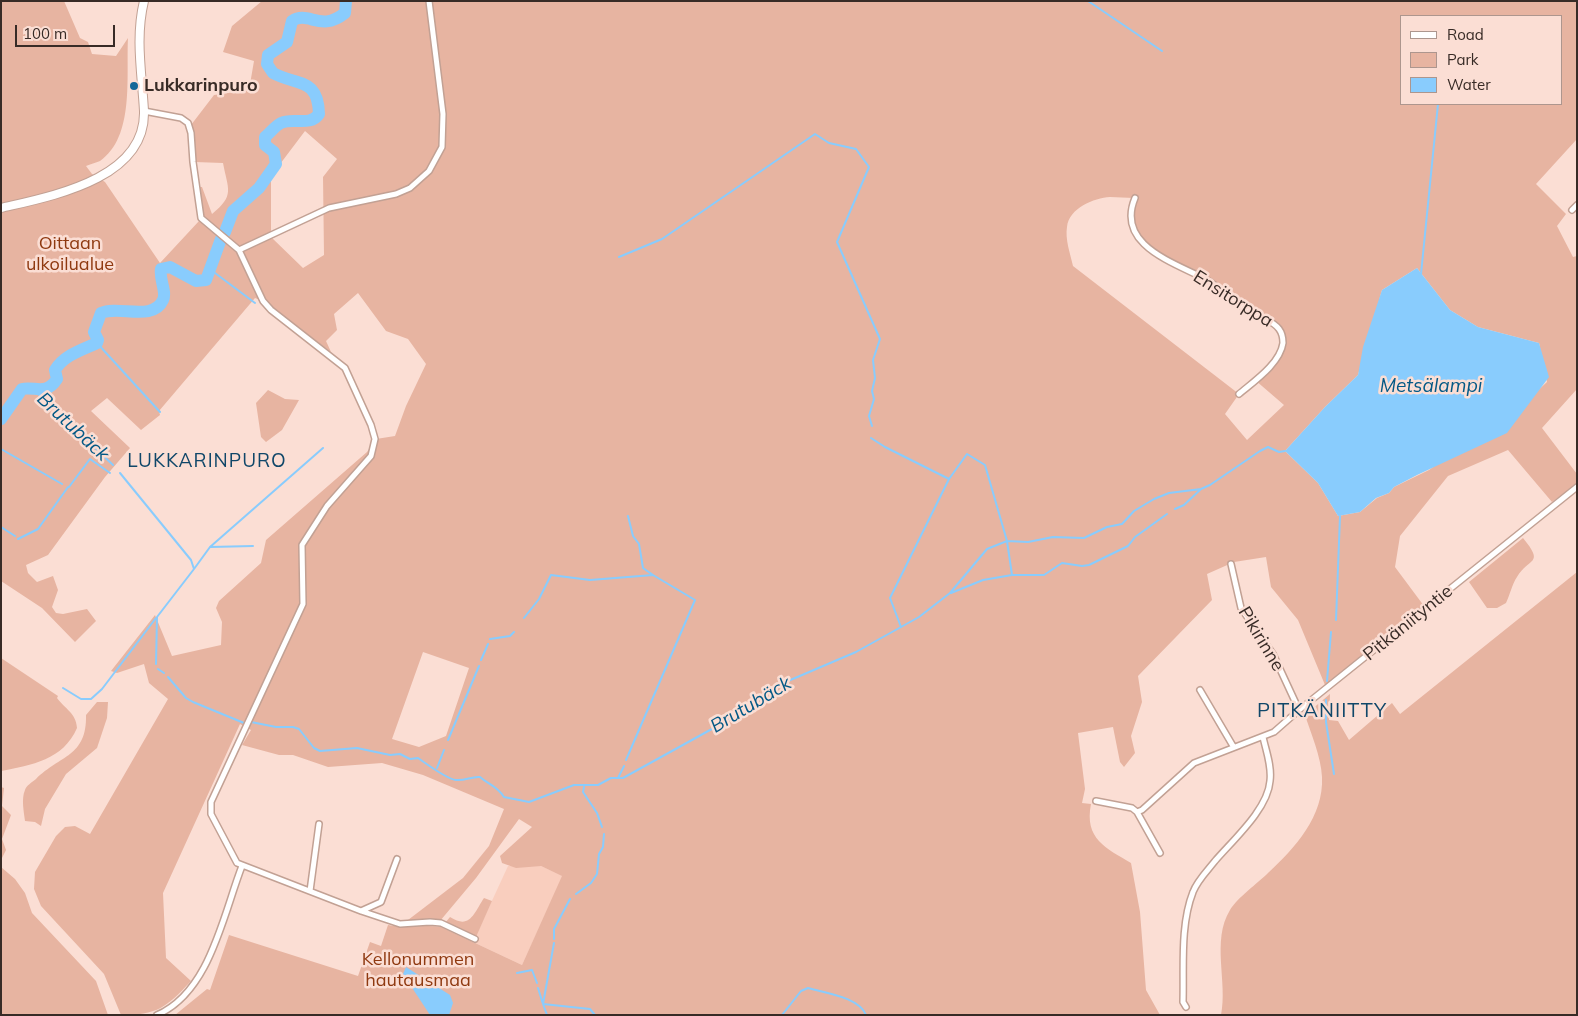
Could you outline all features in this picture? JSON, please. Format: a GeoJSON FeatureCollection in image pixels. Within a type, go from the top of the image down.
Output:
{"type":"FeatureCollection","features":[{"type":"Feature","properties":{"kind":"main road"},"geometry":{"type":"LineString","coordinates":[[1,208],[83,184],[119,166],[128,157],[136,145],[144,112],[139,39],[144,1]]}},
{"type":"Feature","properties":{"kind":"street"},"geometry":{"type":"LineString","coordinates":[[239,250],[329,208],[396,194],[410,188],[429,171],[442,146],[443,114],[429,1]]}},
{"type":"Feature","properties":{"kind":"street"},"geometry":{"type":"LineString","coordinates":[[144,112],[181,118],[188,123],[191,133],[192,162],[201,218],[239,250],[263,300],[271,310],[345,368],[352,380],[375,439],[371,456],[327,506],[302,546],[303,604],[210,808],[211,814],[234,858],[242,866],[400,924],[430,922],[441,924],[475,939]]}},
{"type":"Feature","properties":{"kind":"street","name":"Ensitorppa"},"geometry":{"type":"LineString","coordinates":[[1135,198],[1132,213],[1135,229],[1140,240],[1151,251],[1168,263],[1208,280],[1236,303],[1272,323],[1280,330],[1283,338],[1278,356],[1239,394]]}},
{"type":"Feature","properties":{"kind":"street"},"geometry":{"type":"LineString","coordinates":[[1572,210],[1577,205]]}},
{"type":"Feature","properties":{"kind":"street","name":"Pitkäniityntie"},"geometry":{"type":"LineString","coordinates":[[1137,812],[1142,810],[1194,762],[1233,746],[1263,737],[1283,727],[1299,710],[1577,487]]}},
{"type":"Feature","properties":{"kind":"street","name":"Pikirinne"},"geometry":{"type":"LineString","coordinates":[[1231,564],[1241,608],[1273,654],[1299,710]]}},
{"type":"Feature","properties":{"kind":"street"},"geometry":{"type":"LineString","coordinates":[[1200,690],[1233,746]]}},
{"type":"Feature","properties":{"kind":"street"},"geometry":{"type":"LineString","coordinates":[[1186,1008],[1183,1002],[1187,914],[1190,900],[1204,874],[1256,813],[1269,792],[1270,765],[1263,737]]}},
{"type":"Feature","properties":{"kind":"street"},"geometry":{"type":"LineString","coordinates":[[1096,801],[1132,808],[1137,812],[1160,853]]}},
{"type":"Feature","properties":{"kind":"street"},"geometry":{"type":"LineString","coordinates":[[310,891],[319,824]]}},
{"type":"Feature","properties":{"kind":"street"},"geometry":{"type":"LineString","coordinates":[[361,910],[381,902],[397,859]]}},
{"type":"Feature","properties":{"kind":"street"},"geometry":{"type":"LineString","coordinates":[[157,1015],[188,992],[200,975],[242,866]]}},
{"type":"Feature","properties":{"kind":"shaded area"},"geometry":{"type":"Polygon","coordinates":[[[508,866],[541,866],[563,876],[522,965],[473,942],[508,866]]]}},
{"type":"Feature","properties":{"kind":"green space"},"geometry":{"type":"Polygon","coordinates":[[[1,1],[64,1],[80,38],[88,42],[92,54],[116,56],[128,38],[126,104],[124,121],[119,137],[111,150],[100,161],[86,166],[92,174],[105,182],[160,263],[199,221],[205,218],[201,209],[198,187],[202,187],[212,214],[227,197],[228,186],[223,163],[195,162],[191,125],[214,95],[249,90],[254,61],[223,52],[232,26],[262,1],[1577,1],[1577,139],[1536,184],[1566,214],[1557,226],[1573,257],[1577,256],[1577,389],[1542,428],[1577,474],[1577,484],[1552,502],[1508,450],[1448,476],[1400,536],[1395,567],[1424,606],[1325,685],[1298,620],[1271,587],[1266,557],[1234,562],[1207,574],[1212,600],[1138,676],[1142,702],[1131,736],[1135,753],[1124,767],[1120,762],[1113,727],[1078,733],[1085,789],[1082,803],[1091,804],[1091,826],[1099,841],[1131,863],[1140,912],[1146,990],[1160,1015],[175,1015],[207,989],[210,990],[229,935],[358,976],[370,942],[381,946],[388,925],[401,927],[434,926],[441,927],[522,965],[562,876],[541,866],[516,868],[502,863],[500,856],[532,827],[519,819],[476,878],[440,921],[408,920],[463,878],[489,846],[504,809],[423,775],[382,763],[328,767],[293,755],[279,755],[242,745],[251,730],[240,724],[163,893],[166,958],[191,981],[175,998],[160,1008],[133,1015],[121,1015],[104,974],[41,906],[34,889],[35,872],[56,836],[65,827],[75,826],[90,834],[168,699],[149,683],[144,664],[117,673],[111,671],[155,615],[172,656],[221,645],[222,622],[216,608],[219,601],[261,563],[266,540],[367,452],[376,439],[395,436],[406,406],[426,364],[408,339],[386,331],[358,293],[334,314],[337,330],[326,341],[331,352],[273,309],[259,289],[263,301],[255,298],[159,411],[160,415],[141,430],[107,398],[91,411],[130,448],[105,477],[48,555],[26,565],[28,573],[37,582],[53,576],[58,590],[52,607],[56,613],[63,614],[87,609],[96,621],[75,642],[42,608],[1,581],[1,1]],[[305,131],[271,176],[271,237],[303,268],[324,255],[323,177],[337,159],[305,131]],[[1110,197],[1097,199],[1083,205],[1072,214],[1067,227],[1067,236],[1073,266],[1239,394],[1225,414],[1247,440],[1284,405],[1255,380],[1276,358],[1281,340],[1280,330],[1216,286],[1168,263],[1140,240],[1133,222],[1134,198],[1110,197]],[[1417,268],[1382,290],[1358,375],[1325,407],[1285,451],[1318,483],[1338,516],[1360,512],[1377,498],[1389,493],[1394,487],[1429,470],[1533,395],[1547,382],[1539,343],[1478,327],[1450,310],[1417,268]],[[423,652],[392,739],[419,747],[446,736],[469,668],[423,652]]]}},
{"type":"Feature","properties":{"kind":"green space"},"geometry":{"type":"Polygon","coordinates":[[[268,390],[285,399],[299,400],[282,430],[266,442],[261,437],[256,403],[268,390]]]}},
{"type":"Feature","properties":{"kind":"green space"},"geometry":{"type":"Polygon","coordinates":[[[1523,538],[1533,553],[1533,560],[1517,577],[1506,603],[1497,608],[1487,608],[1469,582],[1523,538]]]}},
{"type":"Feature","properties":{"kind":"green space"},"geometry":{"type":"Polygon","coordinates":[[[1577,572],[1577,1015],[1221,1015],[1223,989],[1221,948],[1224,922],[1237,901],[1278,863],[1297,842],[1313,818],[1318,805],[1321,791],[1321,769],[1318,753],[1305,715],[1330,694],[1329,720],[1338,721],[1349,740],[1392,703],[1400,714],[1577,572]]]}},
{"type":"Feature","properties":{"kind":"green space"},"geometry":{"type":"Polygon","coordinates":[[[1,658],[58,696],[57,698],[75,719],[77,728],[71,739],[55,754],[35,763],[1,771],[1,658]]]}},
{"type":"Feature","properties":{"kind":"green space"},"geometry":{"type":"Polygon","coordinates":[[[97,702],[108,702],[107,718],[97,748],[66,774],[45,809],[41,826],[35,822],[25,821],[23,801],[29,784],[77,747],[85,729],[86,715],[97,702]]]}},
{"type":"Feature","properties":{"kind":"green space"},"geometry":{"type":"Polygon","coordinates":[[[1,787],[4,788],[2,806],[11,815],[2,839],[6,850],[1,860],[1,787]]]}},
{"type":"Feature","properties":{"kind":"green space"},"geometry":{"type":"Polygon","coordinates":[[[1,867],[15,879],[25,893],[32,913],[96,981],[108,1015],[1,1015],[1,867]]]}},
{"type":"Feature","properties":{"kind":"green space"},"geometry":{"type":"Polygon","coordinates":[[[484,898],[492,901],[476,937],[445,923],[450,917],[457,921],[467,921],[484,898]]]}},
{"type":"Feature","properties":{"kind":"water","name":"Metsälampi"},"geometry":{"type":"Polygon","coordinates":[[[1417,268],[1450,310],[1478,327],[1539,343],[1549,377],[1507,433],[1394,487],[1389,493],[1376,498],[1360,512],[1338,516],[1318,483],[1285,451],[1325,407],[1358,375],[1363,347],[1382,290],[1417,268]]]}},
{"type":"Feature","properties":{"kind":"water"},"geometry":{"type":"Polygon","coordinates":[[[406,967],[450,995],[453,1003],[449,1015],[430,1015],[403,974],[406,967]]]}},
{"type":"Feature","properties":{"kind":"waterway"},"geometry":{"type":"LineString","coordinates":[[225,232],[233,211],[259,188],[276,164],[274,152],[265,145],[265,137],[281,123],[311,120],[319,114],[318,102],[310,88],[305,84],[273,73],[267,64],[268,55],[287,42],[292,21],[298,18],[322,21],[336,19],[345,13],[346,1]]}},
{"type":"Feature","properties":{"kind":"waterway"},"geometry":{"type":"LineString","coordinates":[[1088,1],[1162,51]]}},
{"type":"Feature","properties":{"kind":"waterway"},"geometry":{"type":"LineString","coordinates":[[1421,274],[1438,105]]}},
{"type":"Feature","properties":{"kind":"waterway"},"geometry":{"type":"LineString","coordinates":[[619,257],[662,239],[815,134],[829,143],[856,149],[869,167],[837,242],[880,339],[873,360],[875,378],[872,391],[874,399],[869,416],[872,426]]}},
{"type":"Feature","properties":{"kind":"waterway"},"geometry":{"type":"LineString","coordinates":[[1,419],[22,389],[45,389],[49,387],[57,379],[55,370],[63,360],[97,343],[98,340],[94,332],[101,313],[108,311],[144,312],[158,307],[164,297],[161,269],[170,267],[196,281],[206,280],[221,239]]}},
{"type":"Feature","properties":{"kind":"waterway"},"geometry":{"type":"LineString","coordinates":[[211,270],[255,303]]}},
{"type":"Feature","properties":{"kind":"waterway"},"geometry":{"type":"LineString","coordinates":[[97,343],[160,412]]}},
{"type":"Feature","properties":{"kind":"waterway","name":"Brutubäck"},"geometry":{"type":"LineString","coordinates":[[33,389],[113,465]]}},
{"type":"Feature","properties":{"kind":"waterway"},"geometry":{"type":"LineString","coordinates":[[871,438],[949,479],[890,598],[901,627]]}},
{"type":"Feature","properties":{"kind":"waterway","name":"Brutubäck"},"geometry":{"type":"LineString","coordinates":[[251,722],[299,729],[314,748],[320,751],[357,748],[390,755],[400,754],[410,759],[418,758],[453,779],[480,777],[496,788],[504,797],[529,802],[574,785],[598,785],[611,778],[623,778],[730,719],[781,684],[856,652],[919,617],[950,593],[987,549],[1007,541],[1028,542],[1053,537],[1084,538],[1107,527],[1122,524],[1134,511],[1154,499],[1169,493],[1201,489],[1210,485],[1268,447],[1279,452],[1285,451]]}},
{"type":"Feature","properties":{"kind":"waterway"},"geometry":{"type":"LineString","coordinates":[[210,547],[323,448]]}},
{"type":"Feature","properties":{"kind":"waterway","name":"Brutubäck"},"geometry":{"type":"LineString","coordinates":[[1,449],[62,484]]}},
{"type":"Feature","properties":{"kind":"waterway"},"geometry":{"type":"LineString","coordinates":[[949,479],[967,454],[985,465],[1007,541],[1012,575]]}},
{"type":"Feature","properties":{"kind":"waterway","name":"Brutubäck"},"geometry":{"type":"LineString","coordinates":[[69,487],[90,459],[110,473]]}},
{"type":"Feature","properties":{"kind":"waterway","name":"Brutubäck"},"geometry":{"type":"LineString","coordinates":[[120,473],[191,560],[194,569],[157,617],[156,664]]}},
{"type":"Feature","properties":{"kind":"waterway"},"geometry":{"type":"LineString","coordinates":[[18,539],[38,529],[68,487]]}},
{"type":"Feature","properties":{"kind":"waterway"},"geometry":{"type":"LineString","coordinates":[[1175,509],[1184,505],[1201,489]]}},
{"type":"Feature","properties":{"kind":"waterway"},"geometry":{"type":"LineString","coordinates":[[951,593],[983,580],[1012,575],[1044,575],[1062,563],[1082,566],[1089,565],[1128,546],[1135,537],[1167,514]]}},
{"type":"Feature","properties":{"kind":"waterway"},"geometry":{"type":"LineString","coordinates":[[628,516],[633,536],[639,544],[643,568],[653,575]]}},
{"type":"Feature","properties":{"kind":"waterway"},"geometry":{"type":"LineString","coordinates":[[1336,620],[1340,516]]}},
{"type":"Feature","properties":{"kind":"waterway"},"geometry":{"type":"LineString","coordinates":[[1,527],[15,536]]}},
{"type":"Feature","properties":{"kind":"waterway"},"geometry":{"type":"LineString","coordinates":[[194,569],[210,547],[253,546]]}},
{"type":"Feature","properties":{"kind":"waterway"},"geometry":{"type":"LineString","coordinates":[[524,618],[539,599],[551,575],[590,580],[653,575],[695,600],[626,760]]}},
{"type":"Feature","properties":{"kind":"waterway"},"geometry":{"type":"LineString","coordinates":[[63,688],[81,699],[91,699],[102,689],[156,618]]}},
{"type":"Feature","properties":{"kind":"waterway"},"geometry":{"type":"LineString","coordinates":[[490,639],[510,636],[514,632]]}},
{"type":"Feature","properties":{"kind":"waterway"},"geometry":{"type":"LineString","coordinates":[[1327,681],[1331,632]]}},
{"type":"Feature","properties":{"kind":"waterway"},"geometry":{"type":"LineString","coordinates":[[481,660],[488,644]]}},
{"type":"Feature","properties":{"kind":"waterway"},"geometry":{"type":"LineString","coordinates":[[448,740],[479,666]]}},
{"type":"Feature","properties":{"kind":"waterway","name":"Brutubäck"},"geometry":{"type":"LineString","coordinates":[[158,669],[164,673]]}},
{"type":"Feature","properties":{"kind":"waterway","name":"Brutubäck"},"geometry":{"type":"LineString","coordinates":[[168,677],[186,698],[244,723]]}},
{"type":"Feature","properties":{"kind":"waterway"},"geometry":{"type":"LineString","coordinates":[[1326,700],[1326,722],[1334,774]]}},
{"type":"Feature","properties":{"kind":"waterway"},"geometry":{"type":"LineString","coordinates":[[437,768],[444,750]]}},
{"type":"Feature","properties":{"kind":"waterway"},"geometry":{"type":"LineString","coordinates":[[618,778],[624,766]]}},
{"type":"Feature","properties":{"kind":"waterway"},"geometry":{"type":"LineString","coordinates":[[584,787],[583,792],[597,813],[602,827]]}},
{"type":"Feature","properties":{"kind":"waterway"},"geometry":{"type":"LineString","coordinates":[[576,894],[591,883],[597,874],[604,834]]}},
{"type":"Feature","properties":{"kind":"waterway"},"geometry":{"type":"LineString","coordinates":[[554,939],[554,929],[570,899]]}},
{"type":"Feature","properties":{"kind":"waterway"},"geometry":{"type":"LineString","coordinates":[[547,1015],[543,1004],[554,943]]}},
{"type":"Feature","properties":{"kind":"waterway"},"geometry":{"type":"LineString","coordinates":[[517,973],[532,970],[537,983]]}},
{"type":"Feature","properties":{"kind":"waterway"},"geometry":{"type":"LineString","coordinates":[[538,988],[543,1004],[590,1009],[595,1015]]}},
{"type":"Feature","properties":{"kind":"waterway"},"geometry":{"type":"LineString","coordinates":[[782,1015],[801,991],[808,988],[849,1000],[862,1009],[866,1015]]}},
{"type":"Feature","properties":{"kind":"place","name":"Lukkarinpuro"},"geometry":{"type":"Point","coordinates":[134,86]}},
{"type":"Feature","properties":{"kind":"district","name":"LUKKARINPURO"},"geometry":{"type":"Point","coordinates":[207,461]}},
{"type":"Feature","properties":{"kind":"district","name":"PITKÄNIITTY"},"geometry":{"type":"Point","coordinates":[1322,711]}},
{"type":"Feature","properties":{"kind":"park label","name":"Oittaan ulkoilualue"},"geometry":{"type":"Point","coordinates":[70,254]}},
{"type":"Feature","properties":{"kind":"park label","name":"Kellonummen hautausmaa"},"geometry":{"type":"Point","coordinates":[418,970]}}]}
